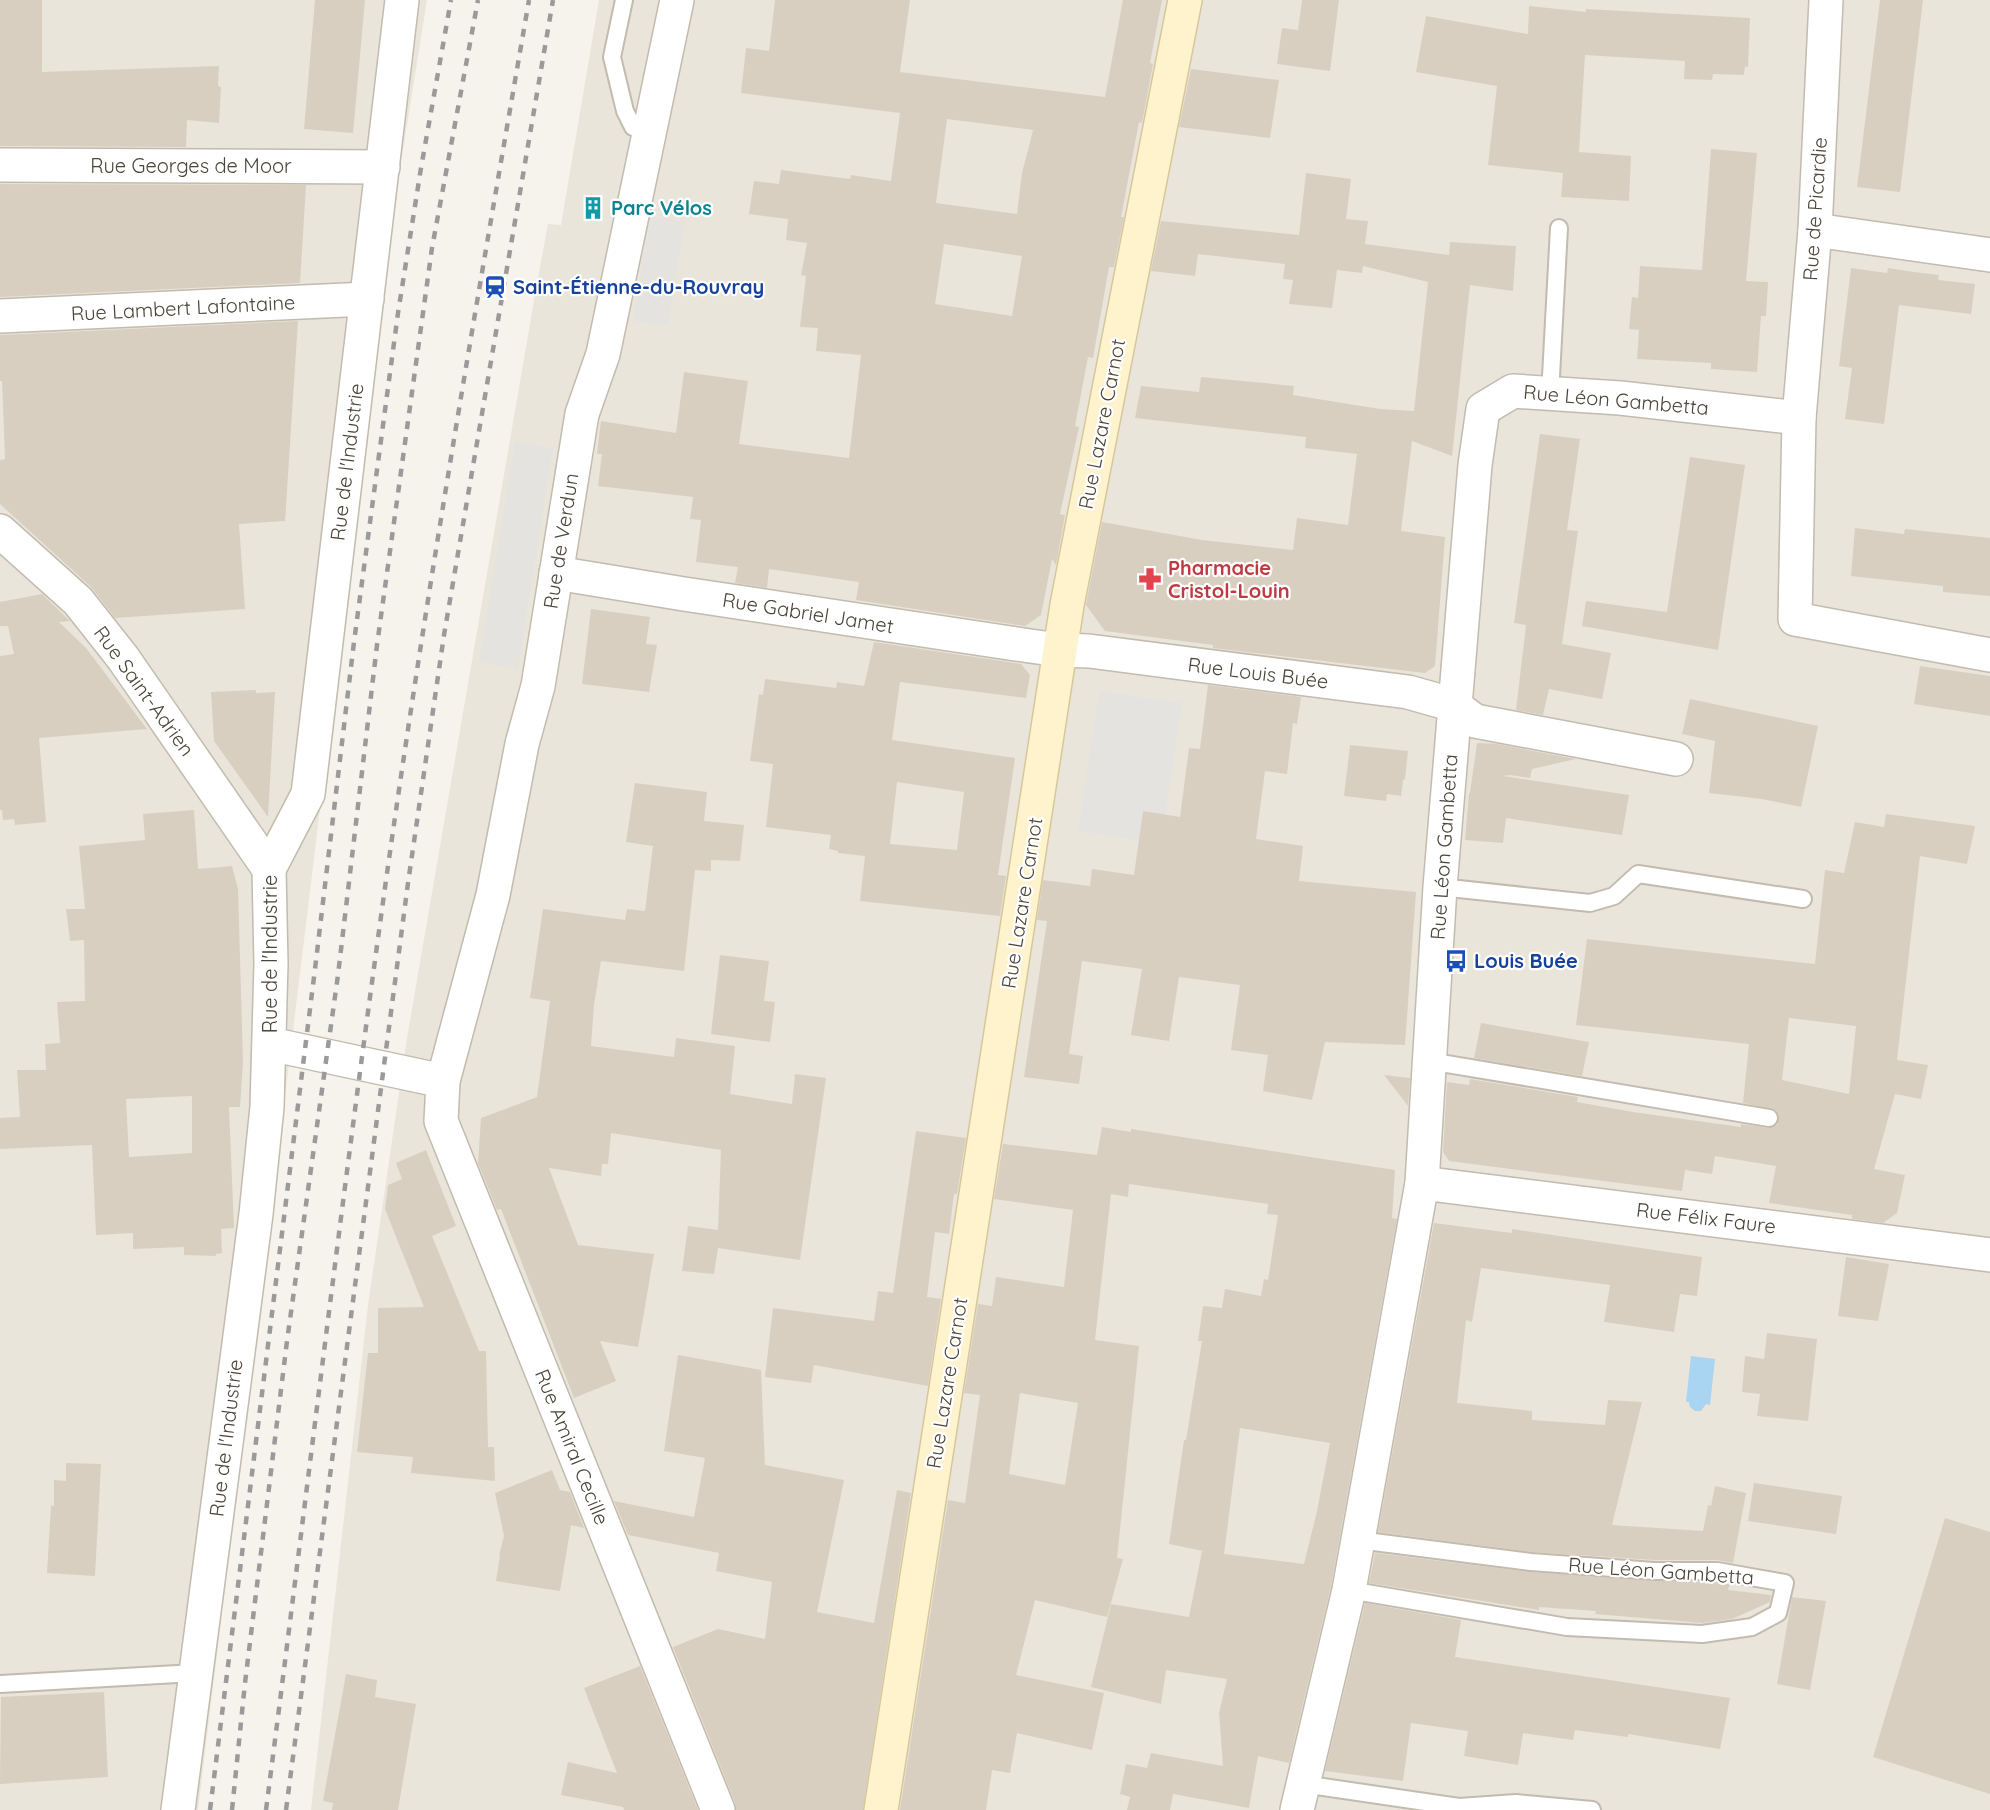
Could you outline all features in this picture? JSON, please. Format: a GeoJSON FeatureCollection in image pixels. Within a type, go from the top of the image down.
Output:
{"type":"FeatureCollection","features":[{"type":"Feature","properties":{"kind":"street","name":"Rue de l'Industrie"},"geometry":{"type":"LineString","coordinates":[[178,1810],[256,1214],[267,1107],[271,964],[269,869],[308,794],[402,0]]}},
{"type":"Feature","properties":{"kind":"street","name":"Rue de Verdun"},"geometry":{"type":"LineString","coordinates":[[443,1081],[493,895],[522,744],[538,686],[582,414],[603,354],[677,0]]}},
{"type":"Feature","properties":{"kind":"street","name":"Rue Lazare Carnot"},"geometry":{"type":"LineString","coordinates":[[881,1810],[1052,708],[1059,650],[1185,0]]}},
{"type":"Feature","properties":{"kind":"street","name":"Rue de Picardie"},"geometry":{"type":"LineString","coordinates":[[1826,0],[1815,230],[1799,418],[1795,619],[1990,655]]}},
{"type":"Feature","properties":{"kind":"street","name":"Rue Georges de Moor"},"geometry":{"type":"LineString","coordinates":[[0,165],[383,167]]}},
{"type":"Feature","properties":{"kind":"street"},"geometry":{"type":"LineString","coordinates":[[1815,230],[1990,255]]}},
{"type":"Feature","properties":{"kind":"street","name":"Rue Lambert Lafontaine"},"geometry":{"type":"LineString","coordinates":[[0,316],[367,299]]}},
{"type":"Feature","properties":{"kind":"street","name":"Rue Léon Gambetta"},"geometry":{"type":"LineString","coordinates":[[1300,1797],[1349,1590],[1422,1183],[1440,887],[1454,705],[1474,465],[1483,409],[1513,391],[1620,398],[1799,418]]}},
{"type":"Feature","properties":{"kind":"street","name":"Rue Saint-Adrien"},"geometry":{"type":"LineString","coordinates":[[0,531],[78,601],[123,658],[269,869]]}},
{"type":"Feature","properties":{"kind":"street","name":"Rue Gabriel Jamet"},"geometry":{"type":"LineString","coordinates":[[556,573],[727,601],[1059,650]]}},
{"type":"Feature","properties":{"kind":"street","name":"Rue Louis Buée"},"geometry":{"type":"LineString","coordinates":[[1059,650],[1089,651],[1408,692],[1454,705]]}},
{"type":"Feature","properties":{"kind":"street"},"geometry":{"type":"LineString","coordinates":[[1454,705],[1475,722],[1676,759]]}},
{"type":"Feature","properties":{"kind":"street"},"geometry":{"type":"LineString","coordinates":[[270,1044],[443,1081]]}},
{"type":"Feature","properties":{"kind":"street","name":"Rue Amiral Cecille"},"geometry":{"type":"LineString","coordinates":[[443,1081],[441,1121],[718,1810]]}},
{"type":"Feature","properties":{"kind":"street","name":"Rue Félix Faure"},"geometry":{"type":"LineString","coordinates":[[1422,1183],[1990,1255]]}},
{"type":"Feature","properties":{"kind":"lane"},"geometry":{"type":"LineString","coordinates":[[624,0],[612,57],[625,111],[633,127],[650,132]]}},
{"type":"Feature","properties":{"kind":"lane"},"geometry":{"type":"LineString","coordinates":[[1550,394],[1559,228]]}},
{"type":"Feature","properties":{"kind":"lane"},"geometry":{"type":"LineString","coordinates":[[1440,887],[1590,903],[1614,896],[1638,874],[1803,899]]}},
{"type":"Feature","properties":{"kind":"lane"},"geometry":{"type":"LineString","coordinates":[[1429,1061],[1769,1118]]}},
{"type":"Feature","properties":{"kind":"lane","name":"Rue Léon Gambetta"},"geometry":{"type":"LineString","coordinates":[[1349,1590],[1567,1628],[1702,1634],[1752,1627],[1778,1613],[1785,1583],[1717,1572],[1654,1571],[1531,1562],[1358,1540]]}},
{"type":"Feature","properties":{"kind":"lane"},"geometry":{"type":"LineString","coordinates":[[0,1684],[195,1673]]}},
{"type":"Feature","properties":{"kind":"lane","name":"Rue Léon Gambetta"},"geometry":{"type":"LineString","coordinates":[[1300,1797],[1459,1807],[1516,1803],[1592,1810]]}},
{"type":"Feature","properties":{"kind":"shaded area"},"geometry":{"type":"Polygon","coordinates":[[[0,0],[427,0],[400,169],[198,1810],[0,1810],[0,0]]]}},
{"type":"Feature","properties":{"kind":"shaded area"},"geometry":{"type":"Polygon","coordinates":[[[599,0],[1990,0],[1990,1810],[311,1810],[368,1305],[407,1038],[548,224],[561,225],[599,0]]]}},
{"type":"Feature","properties":{"kind":"shaded area"},"geometry":{"type":"Polygon","coordinates":[[[650,216],[685,221],[668,326],[633,321],[650,216]]]}},
{"type":"Feature","properties":{"kind":"shaded area"},"geometry":{"type":"Polygon","coordinates":[[[515,442],[553,448],[518,669],[479,662],[515,442]]]}},
{"type":"Feature","properties":{"kind":"shaded area"},"geometry":{"type":"Polygon","coordinates":[[[1099,691],[1182,703],[1161,844],[1078,831],[1099,691]]]}},
{"type":"Feature","properties":{"kind":"water"},"geometry":{"type":"Polygon","coordinates":[[[1691,1356],[1715,1359],[1710,1405],[1706,1404],[1701,1411],[1695,1411],[1690,1407],[1689,1402],[1686,1402],[1691,1356]]]}},
{"type":"Feature","properties":{"kind":"building"},"geometry":{"type":"Polygon","coordinates":[[[0,0],[42,0],[42,72],[219,66],[218,86],[221,87],[219,123],[187,120],[186,147],[0,146],[0,0]]]}},
{"type":"Feature","properties":{"kind":"building"},"geometry":{"type":"Polygon","coordinates":[[[315,0],[365,0],[353,133],[304,129],[315,0]]]}},
{"type":"Feature","properties":{"kind":"building"},"geometry":{"type":"Polygon","coordinates":[[[775,0],[910,0],[900,72],[1105,97],[1123,0],[1162,0],[1150,63],[1153,64],[1142,123],[1139,122],[1114,267],[1109,267],[1093,358],[1088,357],[1075,426],[1079,427],[1060,514],[1065,515],[1056,565],[1052,559],[1041,615],[1025,626],[856,600],[859,582],[769,569],[767,588],[735,583],[738,567],[696,562],[701,520],[690,519],[693,497],[598,486],[602,454],[597,454],[601,421],[676,433],[684,372],[748,381],[739,444],[849,458],[861,355],[816,351],[818,328],[800,327],[806,276],[801,275],[807,243],[786,240],[788,219],[749,214],[754,181],[779,184],[781,170],[850,179],[851,175],[891,181],[900,113],[741,93],[746,48],[769,51],[775,0]],[[947,119],[936,203],[1017,214],[1022,173],[1033,130],[947,119]],[[944,244],[935,304],[1012,316],[1022,256],[944,244]]]}},
{"type":"Feature","properties":{"kind":"building"},"geometry":{"type":"Polygon","coordinates":[[[1302,0],[1339,0],[1330,71],[1277,64],[1282,28],[1298,30],[1302,0]]]}},
{"type":"Feature","properties":{"kind":"building"},"geometry":{"type":"Polygon","coordinates":[[[1880,0],[1923,0],[1900,192],[1857,187],[1880,0]]]}},
{"type":"Feature","properties":{"kind":"building"},"geometry":{"type":"Polygon","coordinates":[[[1529,6],[1586,12],[1586,9],[1750,18],[1748,67],[1745,66],[1744,75],[1713,74],[1712,80],[1684,79],[1685,61],[1585,55],[1579,152],[1631,156],[1629,201],[1561,197],[1563,173],[1488,165],[1497,86],[1416,72],[1426,16],[1528,34],[1529,6]]]}},
{"type":"Feature","properties":{"kind":"building"},"geometry":{"type":"Polygon","coordinates":[[[1191,69],[1279,80],[1270,138],[1179,127],[1191,69]]]}},
{"type":"Feature","properties":{"kind":"building"},"geometry":{"type":"Polygon","coordinates":[[[1711,149],[1757,153],[1746,281],[1768,282],[1766,316],[1761,316],[1757,372],[1711,369],[1711,363],[1637,359],[1639,330],[1629,329],[1632,297],[1638,298],[1640,266],[1702,270],[1711,149]]]}},
{"type":"Feature","properties":{"kind":"building"},"geometry":{"type":"Polygon","coordinates":[[[1306,173],[1351,179],[1346,219],[1368,221],[1365,244],[1449,255],[1450,242],[1516,246],[1513,291],[1470,285],[1452,456],[1412,441],[1401,531],[1445,537],[1435,666],[1425,673],[1213,648],[1213,645],[1105,631],[1086,605],[1102,522],[1202,540],[1293,550],[1297,518],[1348,525],[1357,454],[1305,448],[1306,437],[1135,418],[1141,386],[1199,392],[1201,377],[1294,386],[1293,395],[1380,409],[1414,411],[1428,282],[1363,266],[1362,273],[1337,270],[1332,308],[1289,304],[1293,280],[1283,279],[1285,264],[1198,254],[1195,276],[1151,271],[1161,221],[1299,235],[1306,173]]]}},
{"type":"Feature","properties":{"kind":"building"},"geometry":{"type":"Polygon","coordinates":[[[0,184],[306,185],[300,283],[0,297],[0,184]]]}},
{"type":"Feature","properties":{"kind":"building"},"geometry":{"type":"Polygon","coordinates":[[[1851,268],[1887,273],[1888,268],[1939,275],[1938,280],[1975,284],[1971,314],[1899,305],[1884,424],[1845,419],[1852,368],[1839,366],[1851,268]]]}},
{"type":"Feature","properties":{"kind":"building"},"geometry":{"type":"Polygon","coordinates":[[[298,321],[285,521],[239,524],[245,609],[115,618],[91,587],[0,504],[0,460],[5,459],[2,381],[0,381],[0,335],[298,321]]]}},
{"type":"Feature","properties":{"kind":"building"},"geometry":{"type":"Polygon","coordinates":[[[1540,434],[1580,439],[1567,530],[1578,531],[1562,644],[1611,653],[1602,699],[1549,689],[1543,715],[1516,710],[1526,625],[1514,623],[1540,434]]]}},
{"type":"Feature","properties":{"kind":"building"},"geometry":{"type":"Polygon","coordinates":[[[1690,457],[1745,465],[1718,650],[1582,626],[1586,601],[1667,612],[1690,457]]]}},
{"type":"Feature","properties":{"kind":"building"},"geometry":{"type":"Polygon","coordinates":[[[1855,528],[1904,534],[1905,529],[1990,538],[1990,596],[1943,592],[1943,586],[1851,576],[1855,528]]]}},
{"type":"Feature","properties":{"kind":"building"},"geometry":{"type":"Polygon","coordinates":[[[42,594],[70,621],[59,622],[86,648],[147,729],[39,738],[46,822],[15,825],[14,819],[3,820],[2,810],[0,810],[0,656],[14,654],[8,626],[0,626],[0,602],[42,594]]]}},
{"type":"Feature","properties":{"kind":"building"},"geometry":{"type":"Polygon","coordinates":[[[591,609],[650,617],[646,644],[657,645],[649,692],[582,684],[591,609]]]}},
{"type":"Feature","properties":{"kind":"building"},"geometry":{"type":"Polygon","coordinates":[[[874,642],[1021,664],[1030,675],[1026,698],[900,682],[892,740],[1015,758],[998,875],[1006,876],[1000,916],[860,901],[865,856],[838,853],[838,851],[829,849],[831,835],[766,827],[773,764],[750,761],[759,694],[763,695],[765,679],[836,688],[837,682],[864,686],[874,642]],[[897,782],[890,844],[957,850],[964,792],[897,782]]]}},
{"type":"Feature","properties":{"kind":"building"},"geometry":{"type":"Polygon","coordinates":[[[1920,666],[1990,676],[1990,716],[1914,704],[1920,666]]]}},
{"type":"Feature","properties":{"kind":"building"},"geometry":{"type":"Polygon","coordinates":[[[1208,685],[1301,697],[1297,724],[1293,723],[1287,774],[1265,771],[1256,839],[1303,846],[1299,881],[1416,892],[1405,1045],[1325,1042],[1312,1100],[1263,1091],[1268,1055],[1231,1050],[1240,985],[1179,977],[1169,1041],[1131,1035],[1142,969],[1082,961],[1069,1054],[1083,1056],[1079,1084],[1024,1077],[1047,921],[1037,920],[1043,880],[1090,886],[1092,869],[1134,875],[1143,811],[1180,817],[1189,748],[1200,749],[1208,685]]]}},
{"type":"Feature","properties":{"kind":"building"},"geometry":{"type":"Polygon","coordinates":[[[256,690],[256,693],[275,692],[268,817],[214,741],[211,692],[256,690]]]}},
{"type":"Feature","properties":{"kind":"building"},"geometry":{"type":"Polygon","coordinates":[[[1690,699],[1818,726],[1801,807],[1762,799],[1709,793],[1715,741],[1682,734],[1690,699]]]}},
{"type":"Feature","properties":{"kind":"building"},"geometry":{"type":"Polygon","coordinates":[[[1477,743],[1497,744],[1576,759],[1532,769],[1530,778],[1503,776],[1629,795],[1622,835],[1506,818],[1503,843],[1465,840],[1469,793],[1477,743]]]}},
{"type":"Feature","properties":{"kind":"building"},"geometry":{"type":"Polygon","coordinates":[[[1350,745],[1408,751],[1401,796],[1387,794],[1386,801],[1344,796],[1350,745]]]}},
{"type":"Feature","properties":{"kind":"building"},"geometry":{"type":"Polygon","coordinates":[[[635,783],[707,792],[704,821],[744,825],[740,861],[711,860],[711,871],[695,870],[684,971],[601,961],[594,1005],[591,1046],[674,1057],[676,1038],[735,1046],[730,1094],[792,1104],[795,1074],[826,1078],[800,1260],[718,1248],[714,1274],[682,1271],[688,1226],[718,1230],[721,1150],[611,1133],[608,1164],[602,1164],[601,1176],[549,1168],[578,1245],[654,1254],[638,1347],[600,1341],[616,1381],[574,1398],[501,1209],[497,1210],[478,1163],[481,1118],[537,1097],[550,1001],[530,998],[543,909],[625,920],[627,909],[645,911],[653,846],[626,842],[635,783]]]}},
{"type":"Feature","properties":{"kind":"building"},"geometry":{"type":"Polygon","coordinates":[[[194,810],[198,869],[232,866],[238,889],[243,1061],[240,1107],[229,1107],[234,1228],[221,1229],[222,1253],[216,1256],[184,1255],[184,1247],[133,1249],[133,1233],[96,1235],[92,1145],[0,1149],[0,1118],[20,1117],[17,1070],[46,1070],[45,1044],[60,1043],[57,1002],[85,1001],[84,940],[70,941],[66,909],[85,909],[79,846],[145,840],[143,814],[194,810]],[[192,1096],[126,1099],[129,1157],[192,1153],[192,1096]]]}},
{"type":"Feature","properties":{"kind":"building"},"geometry":{"type":"Polygon","coordinates":[[[1886,814],[1975,826],[1967,864],[1920,856],[1897,1060],[1928,1065],[1921,1099],[1895,1094],[1874,1169],[1905,1175],[1897,1213],[1883,1223],[1852,1219],[1852,1215],[1769,1203],[1776,1166],[1715,1156],[1712,1174],[1685,1170],[1682,1191],[1449,1161],[1443,1152],[1447,1082],[1469,1085],[1470,1079],[1578,1097],[1577,1102],[1633,1112],[1741,1127],[1741,1124],[1768,1128],[1777,1125],[1779,1115],[1775,1110],[1743,1103],[1749,1044],[1576,1025],[1587,939],[1815,964],[1825,870],[1844,873],[1855,822],[1884,827],[1886,814]],[[1789,1018],[1782,1080],[1849,1094],[1856,1026],[1789,1018]]]}},
{"type":"Feature","properties":{"kind":"building"},"geometry":{"type":"Polygon","coordinates":[[[720,955],[769,961],[764,1001],[775,1002],[770,1042],[711,1034],[720,955]]]}},
{"type":"Feature","properties":{"kind":"building"},"geometry":{"type":"Polygon","coordinates":[[[1481,1023],[1589,1042],[1582,1076],[1474,1058],[1481,1023]]]}},
{"type":"Feature","properties":{"kind":"building"},"geometry":{"type":"Polygon","coordinates":[[[1384,1075],[1410,1078],[1408,1106],[1384,1075]]]}},
{"type":"Feature","properties":{"kind":"building"},"geometry":{"type":"Polygon","coordinates":[[[1102,1127],[1131,1132],[1131,1129],[1395,1170],[1392,1218],[1397,1219],[1331,1586],[1289,1763],[1258,1756],[1249,1808],[1173,1794],[1170,1810],[1127,1810],[1130,1797],[1120,1794],[1126,1764],[1147,1768],[1151,1753],[1223,1766],[1219,1713],[1227,1679],[1166,1670],[1161,1704],[1091,1687],[1111,1604],[1189,1617],[1202,1551],[1208,1552],[1169,1544],[1184,1440],[1186,1440],[1202,1341],[1198,1341],[1203,1306],[1222,1308],[1225,1289],[1261,1296],[1264,1279],[1268,1280],[1278,1215],[1267,1214],[1268,1204],[1129,1184],[1128,1197],[1111,1194],[1095,1340],[1139,1346],[1117,1558],[1123,1559],[1107,1617],[1035,1600],[1016,1675],[1104,1693],[1092,1750],[1017,1733],[1010,1773],[992,1770],[986,1810],[900,1810],[948,1500],[965,1503],[980,1395],[964,1393],[978,1304],[992,1306],[996,1277],[1064,1287],[1073,1210],[994,1199],[1003,1144],[1097,1155],[1102,1127]],[[1020,1393],[1009,1474],[1065,1485],[1078,1403],[1020,1393]],[[1240,1428],[1224,1554],[1304,1564],[1330,1443],[1240,1428]]]}},
{"type":"Feature","properties":{"kind":"building"},"geometry":{"type":"Polygon","coordinates":[[[916,1131],[966,1138],[957,1194],[954,1194],[949,1234],[935,1232],[927,1297],[941,1299],[928,1386],[814,1365],[811,1383],[765,1377],[773,1308],[874,1321],[878,1291],[893,1293],[916,1131]]]}},
{"type":"Feature","properties":{"kind":"building"},"geometry":{"type":"Polygon","coordinates":[[[426,1150],[456,1226],[432,1236],[479,1351],[486,1351],[488,1447],[494,1447],[495,1481],[411,1473],[413,1457],[357,1452],[368,1353],[378,1353],[378,1308],[424,1307],[385,1209],[388,1185],[402,1179],[396,1163],[426,1150]]]}},
{"type":"Feature","properties":{"kind":"building"},"geometry":{"type":"Polygon","coordinates":[[[1434,1223],[1512,1233],[1512,1229],[1702,1257],[1697,1296],[1680,1294],[1674,1332],[1604,1322],[1610,1285],[1481,1268],[1472,1322],[1466,1320],[1457,1403],[1532,1411],[1532,1420],[1605,1425],[1608,1400],[1642,1402],[1612,1525],[1703,1531],[1708,1505],[1711,1506],[1715,1486],[1746,1493],[1733,1563],[1717,1560],[1654,1560],[1532,1552],[1378,1532],[1434,1223]]]}},
{"type":"Feature","properties":{"kind":"building"},"geometry":{"type":"Polygon","coordinates":[[[1846,1257],[1889,1264],[1878,1321],[1838,1316],[1846,1257]]]}},
{"type":"Feature","properties":{"kind":"building"},"geometry":{"type":"Polygon","coordinates":[[[1767,1333],[1817,1339],[1808,1421],[1757,1416],[1760,1394],[1742,1392],[1745,1356],[1764,1359],[1767,1333]]]}},
{"type":"Feature","properties":{"kind":"building"},"geometry":{"type":"Polygon","coordinates":[[[678,1355],[761,1370],[765,1465],[844,1480],[817,1612],[874,1623],[897,1490],[911,1493],[863,1810],[736,1810],[673,1647],[718,1629],[765,1639],[772,1582],[716,1571],[719,1553],[628,1535],[614,1501],[694,1517],[705,1458],[664,1451],[678,1355]]]}},
{"type":"Feature","properties":{"kind":"building"},"geometry":{"type":"Polygon","coordinates":[[[66,1463],[101,1464],[95,1576],[47,1573],[51,1505],[54,1506],[54,1480],[66,1481],[66,1463]]]}},
{"type":"Feature","properties":{"kind":"building"},"geometry":{"type":"Polygon","coordinates":[[[552,1470],[560,1490],[570,1492],[584,1528],[571,1525],[560,1591],[496,1581],[504,1536],[495,1493],[552,1470]]]}},
{"type":"Feature","properties":{"kind":"building"},"geometry":{"type":"Polygon","coordinates":[[[1754,1483],[1842,1496],[1836,1534],[1748,1521],[1754,1483]]]}},
{"type":"Feature","properties":{"kind":"building"},"geometry":{"type":"Polygon","coordinates":[[[1945,1518],[1990,1532],[1990,1794],[1873,1757],[1945,1518]]]}},
{"type":"Feature","properties":{"kind":"building"},"geometry":{"type":"Polygon","coordinates":[[[1375,1553],[1530,1572],[1653,1581],[1716,1581],[1730,1584],[1728,1590],[1771,1595],[1770,1602],[1732,1619],[1702,1623],[1595,1614],[1596,1611],[1539,1607],[1539,1610],[1369,1583],[1375,1553]]]}},
{"type":"Feature","properties":{"kind":"building"},"geometry":{"type":"Polygon","coordinates":[[[1792,1597],[1826,1601],[1810,1690],[1777,1684],[1792,1597]]]}},
{"type":"Feature","properties":{"kind":"building"},"geometry":{"type":"Polygon","coordinates":[[[1365,1603],[1461,1620],[1455,1657],[1730,1698],[1720,1749],[1628,1734],[1628,1737],[1575,1730],[1573,1740],[1523,1733],[1518,1765],[1464,1756],[1468,1731],[1411,1723],[1403,1781],[1325,1771],[1365,1603]]]}},
{"type":"Feature","properties":{"kind":"building"},"geometry":{"type":"Polygon","coordinates":[[[640,1666],[698,1810],[624,1810],[623,1807],[561,1795],[568,1762],[617,1773],[584,1688],[640,1666]]]}},
{"type":"Feature","properties":{"kind":"building"},"geometry":{"type":"Polygon","coordinates":[[[346,1674],[377,1680],[375,1697],[416,1704],[398,1810],[332,1810],[333,1803],[323,1801],[346,1674]]]}},
{"type":"Feature","properties":{"kind":"building"},"geometry":{"type":"Polygon","coordinates":[[[104,1692],[108,1777],[0,1784],[1,1697],[104,1692]]]}},
{"type":"Feature","properties":{"kind":"railway"},"geometry":{"type":"LineString","coordinates":[[210,1810],[354,642],[398,313],[451,0]]}},
{"type":"Feature","properties":{"kind":"railway"},"geometry":{"type":"LineString","coordinates":[[232,1810],[245,1683],[287,1341],[338,975],[377,645],[432,248],[478,0]]}},
{"type":"Feature","properties":{"kind":"railway"},"geometry":{"type":"LineString","coordinates":[[266,1810],[376,953],[410,714],[529,0]]}},
{"type":"Feature","properties":{"kind":"railway"},"geometry":{"type":"LineString","coordinates":[[286,1810],[408,883],[444,635],[553,0]]}},
{"type":"Feature","properties":{"kind":"place","name":"Parc Vélos"},"geometry":{"type":"Point","coordinates":[593,208]}},
{"type":"Feature","properties":{"kind":"place","name":"Saint-Étienne-du-Rouvray"},"geometry":{"type":"Point","coordinates":[495,287]}},
{"type":"Feature","properties":{"kind":"place","name":"Pharmacie Cristol-Louin"},"geometry":{"type":"Point","coordinates":[1150,579]}},
{"type":"Feature","properties":{"kind":"place","name":"Louis Buée"},"geometry":{"type":"Point","coordinates":[1456,961]}}]}
